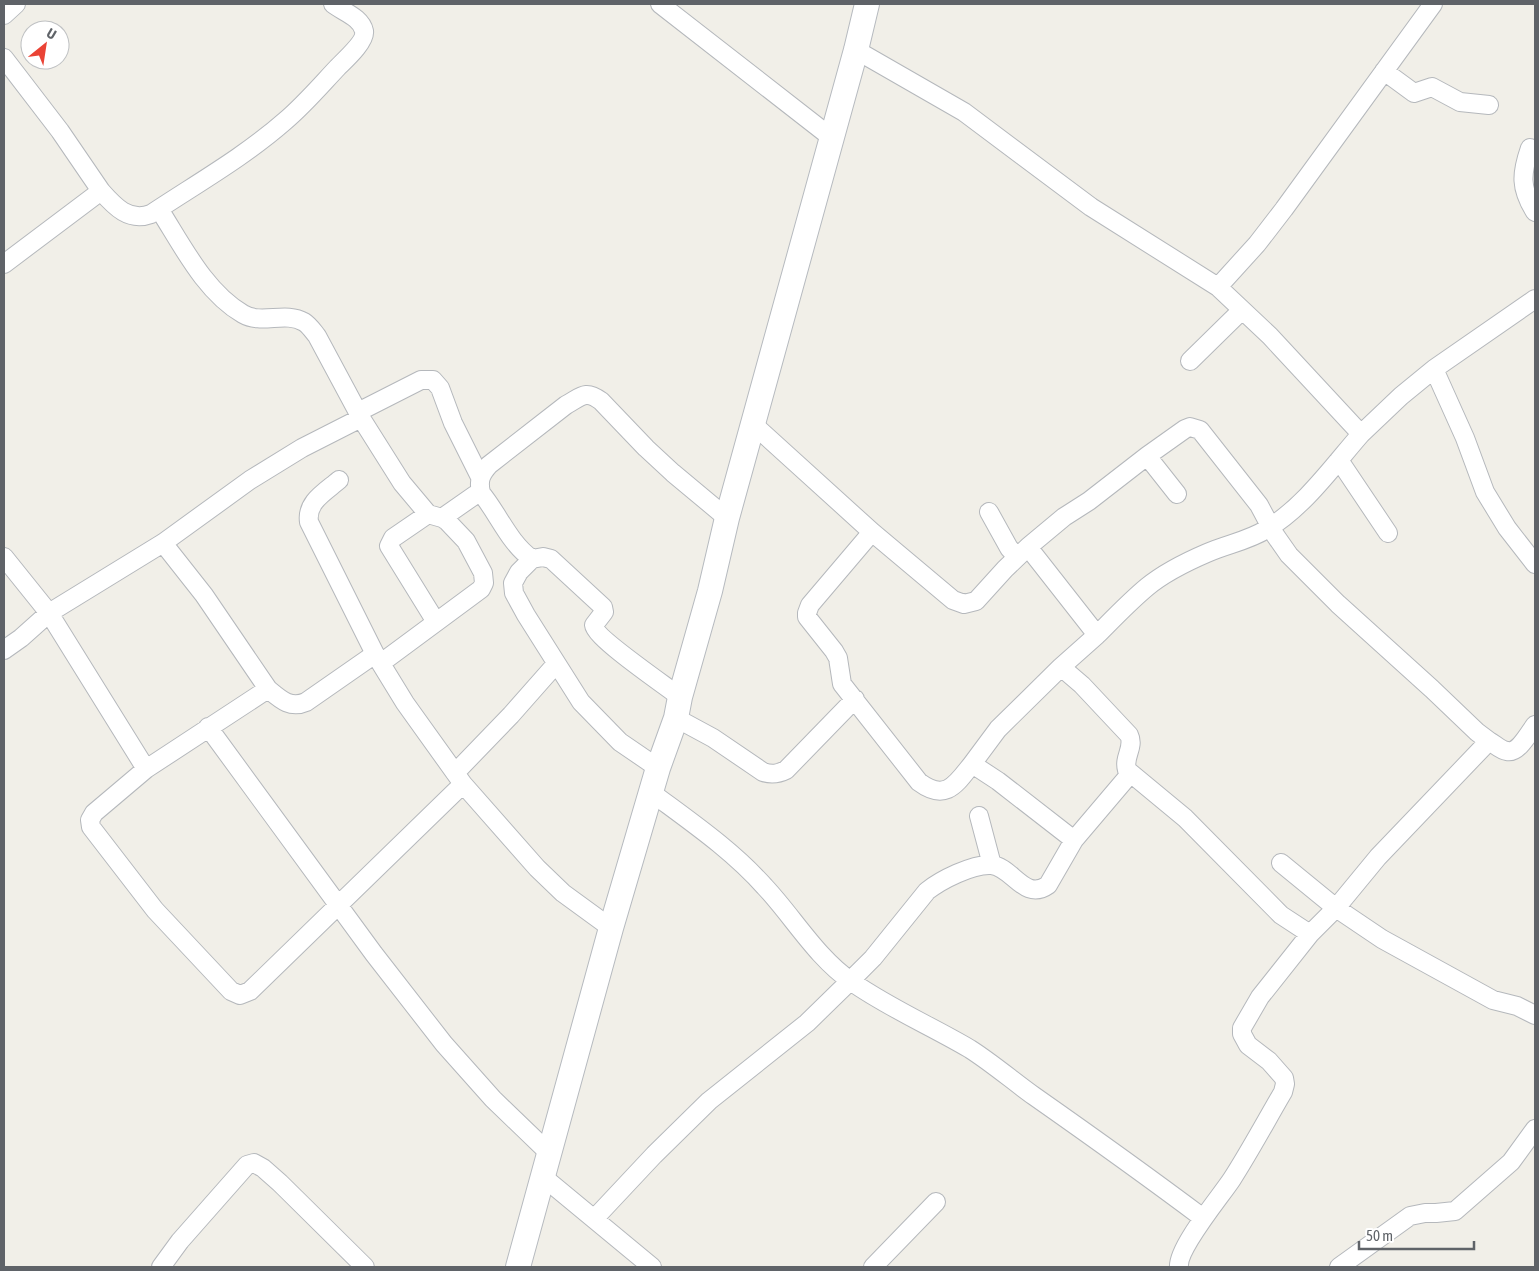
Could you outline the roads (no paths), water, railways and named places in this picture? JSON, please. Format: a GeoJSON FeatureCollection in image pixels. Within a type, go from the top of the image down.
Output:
{"type":"FeatureCollection","features":[{"type":"Feature","properties":{"kind":"street"},"geometry":{"type":"LineString","coordinates":[[4,15],[16,4]]}},
{"type":"Feature","properties":{"kind":"street"},"geometry":{"type":"LineString","coordinates":[[4,58],[60,131],[101,191],[123,212],[132,216],[142,217],[159,209],[248,151],[286,121],[359,44],[364,36],[362,25],[355,17],[333,4]]}},
{"type":"Feature","properties":{"kind":"street"},"geometry":{"type":"LineString","coordinates":[[660,4],[832,138]]}},
{"type":"Feature","properties":{"kind":"street"},"geometry":{"type":"LineString","coordinates":[[518,1267],[611,928],[678,707],[710,591],[727,518],[754,425],[867,4]]}},
{"type":"Feature","properties":{"kind":"street"},"geometry":{"type":"LineString","coordinates":[[1218,287],[1257,244],[1279,216],[1432,4]]}},
{"type":"Feature","properties":{"kind":"street"},"geometry":{"type":"LineString","coordinates":[[856,50],[964,112],[1091,207],[1218,287],[1270,336],[1361,434]]}},
{"type":"Feature","properties":{"kind":"street"},"geometry":{"type":"LineString","coordinates":[[1384,71],[1414,93],[1434,88],[1453,100],[1490,105]]}},
{"type":"Feature","properties":{"kind":"street"},"geometry":{"type":"LineString","coordinates":[[1530,148],[1529,174],[1523,187],[1535,212]]}},
{"type":"Feature","properties":{"kind":"street"},"geometry":{"type":"LineString","coordinates":[[4,264],[101,191]]}},
{"type":"Feature","properties":{"kind":"street"},"geometry":{"type":"LineString","coordinates":[[159,209],[200,272],[228,303],[253,318],[262,320],[287,318],[298,320],[309,326],[317,336],[360,415],[402,483],[435,516],[453,526],[466,542],[483,572],[484,583],[481,590],[436,622],[378,659],[299,705],[286,703],[268,689],[204,595],[163,543]]}},
{"type":"Feature","properties":{"kind":"street"},"geometry":{"type":"LineString","coordinates":[[872,532],[810,604],[807,613],[809,620],[838,658],[842,684],[856,699],[919,782],[935,790],[948,790],[954,787],[998,729],[1147,587],[1163,576],[1207,553],[1246,540],[1286,517],[1361,434],[1401,396],[1434,369],[1535,299]]}},
{"type":"Feature","properties":{"kind":"street"},"geometry":{"type":"LineString","coordinates":[[1190,361],[1242,310]]}},
{"type":"Feature","properties":{"kind":"street"},"geometry":{"type":"LineString","coordinates":[[1434,369],[1465,438],[1486,492],[1507,528],[1535,564]]}},
{"type":"Feature","properties":{"kind":"street"},"geometry":{"type":"LineString","coordinates":[[4,650],[21,638],[49,613],[163,543],[250,480],[421,380],[433,380],[440,388],[480,485],[520,548],[532,559]]}},
{"type":"Feature","properties":{"kind":"street"},"geometry":{"type":"LineString","coordinates":[[436,622],[389,546],[390,541],[394,537],[475,494],[489,465],[578,397],[587,394],[601,401],[673,474],[727,518]]}},
{"type":"Feature","properties":{"kind":"street"},"geometry":{"type":"LineString","coordinates":[[754,425],[872,532],[952,600],[964,604],[976,600],[1004,569],[1064,517],[1089,501],[1185,429],[1195,428],[1200,430],[1259,505],[1281,545],[1338,604],[1477,732],[1504,751],[1511,752],[1518,748],[1535,726]]}},
{"type":"Feature","properties":{"kind":"street"},"geometry":{"type":"LineString","coordinates":[[1147,456],[1177,494]]}},
{"type":"Feature","properties":{"kind":"street"},"geometry":{"type":"LineString","coordinates":[[1339,460],[1388,534]]}},
{"type":"Feature","properties":{"kind":"street"},"geometry":{"type":"LineString","coordinates":[[339,480],[315,500],[308,515],[308,522],[378,659],[405,703],[459,779],[538,868],[563,893],[611,928]]}},
{"type":"Feature","properties":{"kind":"street"},"geometry":{"type":"LineString","coordinates":[[989,512],[1008,548],[1023,552],[1097,635]]}},
{"type":"Feature","properties":{"kind":"street"},"geometry":{"type":"LineString","coordinates":[[4,557],[49,613],[146,769]]}},
{"type":"Feature","properties":{"kind":"street"},"geometry":{"type":"LineString","coordinates":[[658,768],[620,742],[581,702],[522,608],[513,588],[513,583],[519,572],[532,559],[547,557],[564,571],[604,609],[594,625],[596,631],[713,738],[763,772],[778,774],[786,770],[856,699]]}},
{"type":"Feature","properties":{"kind":"street"},"geometry":{"type":"LineString","coordinates":[[268,689],[146,769],[94,814],[90,820],[91,827],[155,910],[231,991],[240,995],[250,991],[339,906],[459,779],[556,664]]}},
{"type":"Feature","properties":{"kind":"street"},"geometry":{"type":"LineString","coordinates":[[1062,668],[1082,685],[1129,735],[1131,744],[1125,764],[1130,774],[1185,818],[1282,916],[1310,934]]}},
{"type":"Feature","properties":{"kind":"street"},"geometry":{"type":"LineString","coordinates":[[208,727],[339,906],[444,1044],[492,1099],[548,1152]]}},
{"type":"Feature","properties":{"kind":"street"},"geometry":{"type":"LineString","coordinates":[[1179,1267],[1182,1255],[1203,1218],[1232,1179],[1283,1092],[1284,1078],[1269,1062],[1248,1045],[1242,1034],[1242,1028],[1260,997],[1310,934],[1336,908],[1378,857],[1489,740]]}},
{"type":"Feature","properties":{"kind":"street"},"geometry":{"type":"LineString","coordinates":[[972,764],[998,780],[1074,840]]}},
{"type":"Feature","properties":{"kind":"street"},"geometry":{"type":"LineString","coordinates":[[594,1219],[654,1155],[709,1101],[807,1023],[850,981],[873,958],[927,891],[935,885],[961,873],[992,865],[1031,890],[1042,889],[1048,885],[1074,840],[1130,774]]}},
{"type":"Feature","properties":{"kind":"street"},"geometry":{"type":"LineString","coordinates":[[652,793],[693,823],[743,864],[767,888],[822,956],[850,981],[899,1012],[971,1050],[1101,1142],[1203,1218]]}},
{"type":"Feature","properties":{"kind":"street"},"geometry":{"type":"LineString","coordinates":[[979,816],[992,865]]}},
{"type":"Feature","properties":{"kind":"street"},"geometry":{"type":"LineString","coordinates":[[1281,863],[1336,908],[1382,939],[1453,980],[1493,1000],[1517,1006],[1535,1015]]}},
{"type":"Feature","properties":{"kind":"street"},"geometry":{"type":"LineString","coordinates":[[1339,1267],[1410,1216],[1425,1212],[1436,1213],[1455,1210],[1510,1162],[1535,1129]]}},
{"type":"Feature","properties":{"kind":"street"},"geometry":{"type":"LineString","coordinates":[[161,1267],[180,1240],[213,1203],[247,1165],[254,1163],[263,1168],[280,1183],[365,1267]]}},
{"type":"Feature","properties":{"kind":"street"},"geometry":{"type":"LineString","coordinates":[[542,1176],[652,1267]]}},
{"type":"Feature","properties":{"kind":"street"},"geometry":{"type":"LineString","coordinates":[[872,1267],[936,1202]]}}]}
